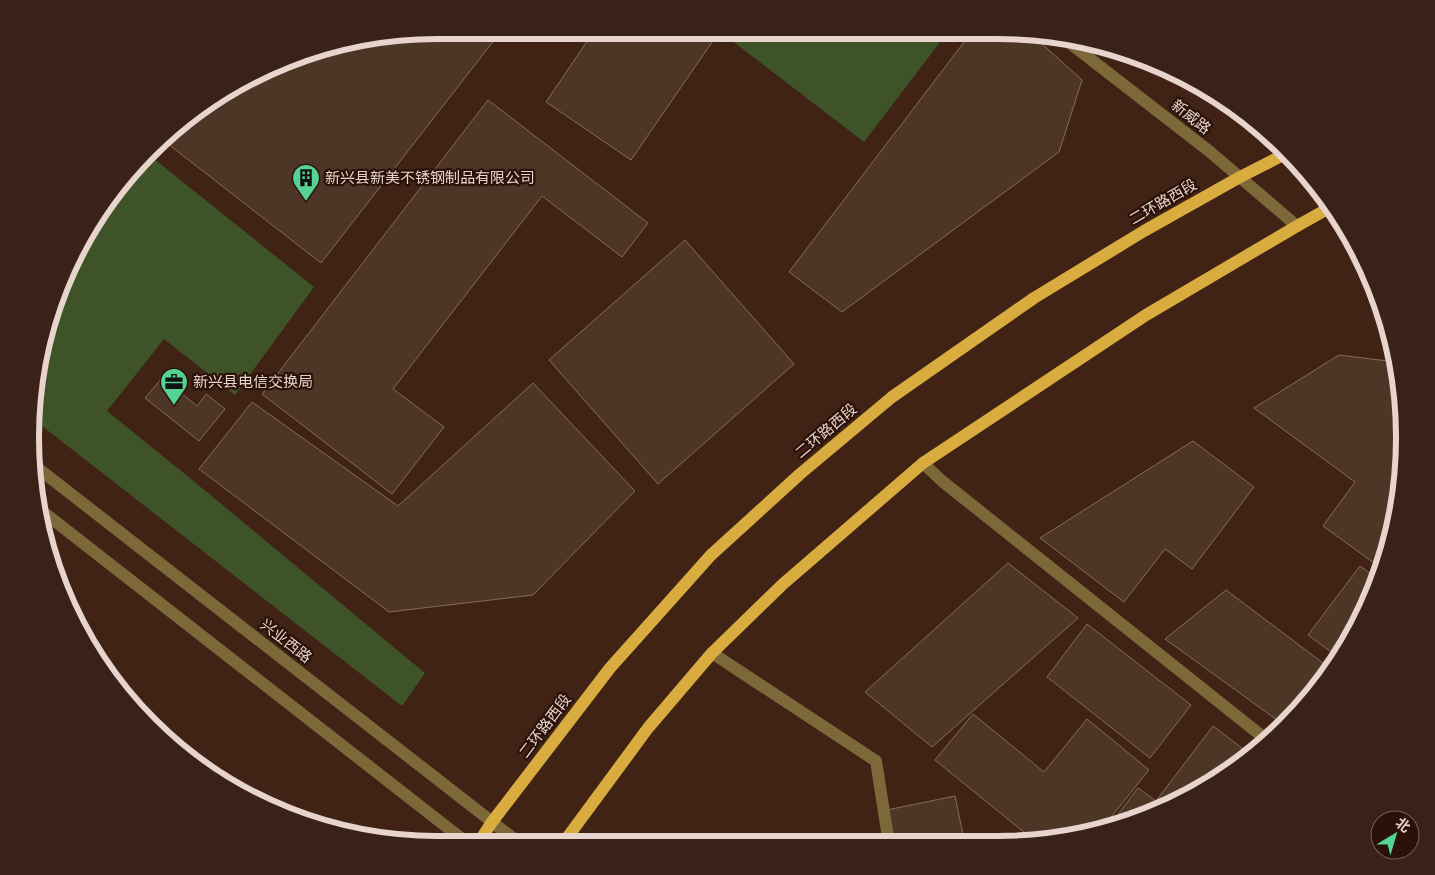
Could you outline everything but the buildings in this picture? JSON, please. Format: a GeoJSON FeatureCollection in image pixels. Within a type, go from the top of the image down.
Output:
{"type":"FeatureCollection","features":[{"type":"Feature","properties":{"kind":"main road","name":"二环路西段"},"geometry":{"type":"LineString","coordinates":[[483,836],[610,668],[710,554],[800,474],[892,397],[1034,298],[1144,232],[1240,177],[1280,157]]}},
{"type":"Feature","properties":{"kind":"main road"},"geometry":{"type":"LineString","coordinates":[[568,836],[648,728],[712,653],[783,584],[923,463],[1146,315],[1325,210]]}},
{"type":"Feature","properties":{"kind":"street","name":"新威路"},"geometry":{"type":"LineString","coordinates":[[1075,46],[1240,177],[1296,226]]}},
{"type":"Feature","properties":{"kind":"street"},"geometry":{"type":"LineString","coordinates":[[923,463],[942,481],[1261,736]]}},
{"type":"Feature","properties":{"kind":"street","name":"兴业西路"},"geometry":{"type":"LineString","coordinates":[[40,470],[510,836]]}},
{"type":"Feature","properties":{"kind":"street"},"geometry":{"type":"LineString","coordinates":[[46,514],[458,836]]}},
{"type":"Feature","properties":{"kind":"street"},"geometry":{"type":"LineString","coordinates":[[712,653],[876,760],[888,836]]}},
{"type":"Feature","properties":{"kind":"shaded area"},"geometry":{"type":"Polygon","coordinates":[[[998,39],[1050,42],[1101,52],[1150,69],[1197,92],[1219,106],[1240,121],[1279,156],[1314,195],[1329,216],[1343,238],[1366,285],[1383,334],[1389,360],[1393,385],[1396,438],[1393,490],[1389,515],[1383,541],[1366,590],[1343,637],[1329,659],[1297,700],[1260,737],[1240,754],[1197,783],[1150,806],[1126,815],[1101,823],[1050,833],[998,836],[411,835],[360,829],[309,815],[261,795],[216,769],[175,737],[121,680],[92,637],[69,590],[52,541],[46,515],[40,464],[39,438],[42,385],[52,334],[69,285],[92,238],[106,216],[138,175],[195,121],[238,92],[285,69],[309,60],[360,46],[411,40],[998,39]]]}},
{"type":"Feature","properties":{"kind":"green space"},"geometry":{"type":"Polygon","coordinates":[[[732,39],[942,39],[864,142],[732,39]]]}},
{"type":"Feature","properties":{"kind":"green space"},"geometry":{"type":"Polygon","coordinates":[[[154,159],[314,287],[235,395],[164,339],[107,411],[425,673],[402,706],[40,424],[46,360],[52,334],[69,285],[92,238],[106,216],[121,195],[154,159]]]}},
{"type":"Feature","properties":{"kind":"place","name":"新兴县新美不锈钢制品有限公司"},"geometry":{"type":"Point","coordinates":[306,202]}},
{"type":"Feature","properties":{"kind":"place","name":"新兴县电信交换局"},"geometry":{"type":"Point","coordinates":[174,406]}}]}
